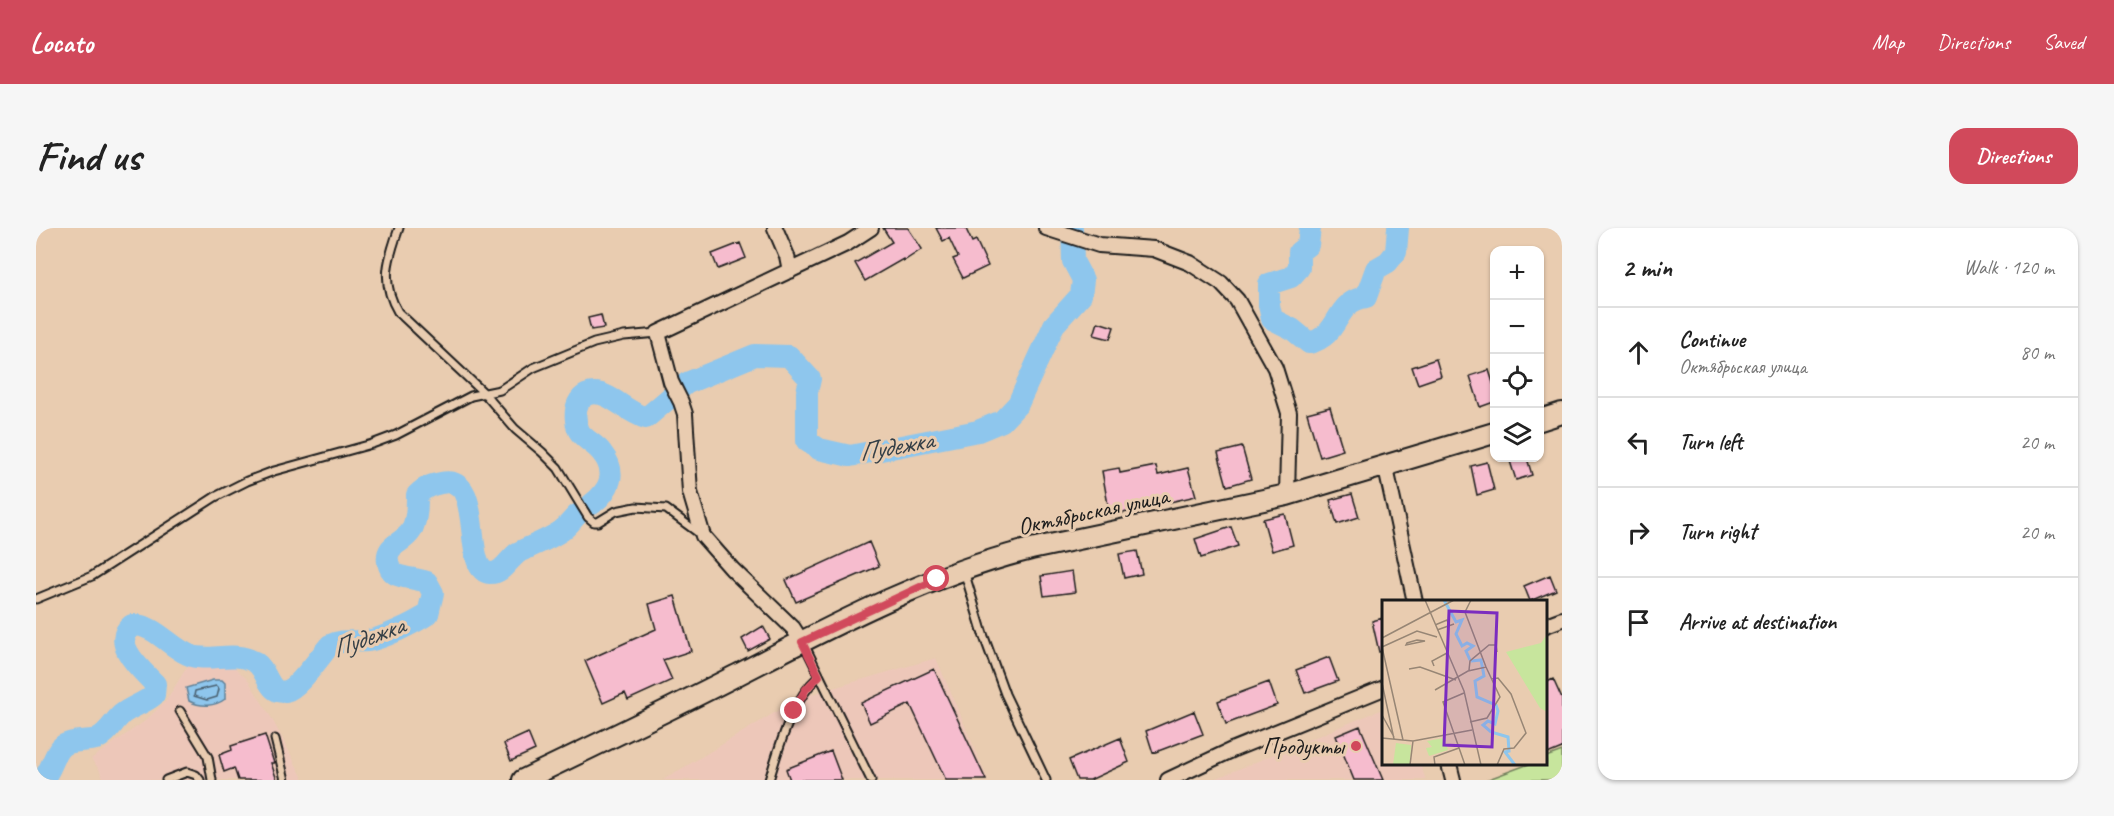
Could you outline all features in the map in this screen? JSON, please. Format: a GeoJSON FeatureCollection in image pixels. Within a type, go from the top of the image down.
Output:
{"type":"FeatureCollection","features":[{"type":"Feature","properties":{"kind":"street"},"geometry":{"type":"LineString","coordinates":[[775,228],[787,256],[789,271]]}},
{"type":"Feature","properties":{"kind":"street"},"geometry":{"type":"LineString","coordinates":[[802,642],[793,628],[732,569],[703,536],[690,492],[687,427],[681,402],[671,382],[658,333],[848,243],[871,228]]}},
{"type":"Feature","properties":{"kind":"street"},"geometry":{"type":"LineString","coordinates":[[1046,228],[1099,245],[1154,249],[1190,263],[1221,283],[1237,300],[1275,368],[1289,413],[1287,495]]}},
{"type":"Feature","properties":{"kind":"street"},"geometry":{"type":"LineString","coordinates":[[1544,418],[1562,413]]}},
{"type":"Feature","properties":{"kind":"street","name":"Октябрьская улица"},"geometry":{"type":"LineString","coordinates":[[523,780],[802,642],[892,599],[963,569],[1031,549],[1287,495],[1490,434]]}},
{"type":"Feature","properties":{"kind":"street"},"geometry":{"type":"LineString","coordinates":[[1385,464],[1415,600]]}},
{"type":"Feature","properties":{"kind":"street"},"geometry":{"type":"LineString","coordinates":[[1547,624],[1562,619]]}},
{"type":"Feature","properties":{"kind":"street"},"geometry":{"type":"LineString","coordinates":[[1168,780],[1234,748],[1382,688]]}},
{"type":"Feature","properties":{"kind":"street"},"geometry":{"type":"LineString","coordinates":[[1449,765],[1453,780]]}},
{"type":"Feature","properties":{"kind":"lane"},"geometry":{"type":"LineString","coordinates":[[399,228],[387,260],[388,297],[398,312],[484,393],[515,429],[558,468],[588,517],[598,522],[616,511],[636,507],[666,508],[703,536]]}},
{"type":"Feature","properties":{"kind":"lane"},"geometry":{"type":"LineString","coordinates":[[36,598],[92,576],[215,497],[247,481],[396,435],[471,396],[500,390],[533,368],[594,343],[624,336],[658,333]]}},
{"type":"Feature","properties":{"kind":"lane"},"geometry":{"type":"LineString","coordinates":[[963,569],[1005,694],[1046,780]]}},
{"type":"Feature","properties":{"kind":"lane"},"geometry":{"type":"LineString","coordinates":[[802,642],[871,780]]}},
{"type":"Feature","properties":{"kind":"lane"},"geometry":{"type":"LineString","coordinates":[[769,780],[794,711],[806,689],[819,676]]}},
{"type":"Feature","properties":{"kind":"lane"},"geometry":{"type":"LineString","coordinates":[[180,711],[208,757],[212,780]]}},
{"type":"Feature","properties":{"kind":"lane"},"geometry":{"type":"LineString","coordinates":[[275,739],[285,780]]}},
{"type":"Feature","properties":{"kind":"lane"},"geometry":{"type":"LineString","coordinates":[[166,780],[187,772],[196,775],[200,780]]}},
{"type":"Feature","properties":{"kind":"shaded area"},"geometry":{"type":"Polygon","coordinates":[[[936,658],[988,780],[663,780],[799,698],[936,658]]]}},
{"type":"Feature","properties":{"kind":"shaded area"},"geometry":{"type":"Polygon","coordinates":[[[188,665],[233,666],[248,680],[271,717],[304,780],[104,780],[91,759],[145,721],[166,701],[188,665]]]}},
{"type":"Feature","properties":{"kind":"shaded area"},"geometry":{"type":"Polygon","coordinates":[[[1382,709],[1382,765],[1420,765],[1426,780],[1212,780],[1382,709]]]}},
{"type":"Feature","properties":{"kind":"green space"},"geometry":{"type":"Polygon","coordinates":[[[1562,751],[1562,780],[1486,780],[1526,765],[1547,765],[1547,757],[1562,751]]]}},
{"type":"Feature","properties":{"kind":"water"},"geometry":{"type":"Polygon","coordinates":[[[213,680],[222,680],[225,683],[225,699],[217,704],[207,705],[189,701],[186,688],[213,680]]]}},
{"type":"Feature","properties":{"kind":"building"},"geometry":{"type":"Polygon","coordinates":[[[883,228],[908,228],[922,249],[865,281],[855,263],[892,242],[883,228]]]}},
{"type":"Feature","properties":{"kind":"building"},"geometry":{"type":"Polygon","coordinates":[[[936,228],[968,228],[966,229],[972,242],[976,240],[988,266],[963,278],[953,259],[958,257],[949,238],[943,241],[936,228]]]}},
{"type":"Feature","properties":{"kind":"building"},"geometry":{"type":"Polygon","coordinates":[[[740,243],[746,258],[718,269],[712,254],[740,243]]]}},
{"type":"Feature","properties":{"kind":"building"},"geometry":{"type":"Polygon","coordinates":[[[601,315],[604,328],[591,330],[588,318],[601,315]]]}},
{"type":"Feature","properties":{"kind":"building"},"geometry":{"type":"Polygon","coordinates":[[[1098,322],[1114,327],[1110,339],[1094,335],[1098,322]]]}},
{"type":"Feature","properties":{"kind":"building"},"geometry":{"type":"Polygon","coordinates":[[[1436,359],[1441,376],[1418,384],[1412,367],[1436,359]]]}},
{"type":"Feature","properties":{"kind":"building"},"geometry":{"type":"Polygon","coordinates":[[[1489,370],[1490,403],[1480,407],[1470,376],[1489,370]]]}},
{"type":"Feature","properties":{"kind":"building"},"geometry":{"type":"Polygon","coordinates":[[[1330,407],[1343,450],[1320,457],[1307,413],[1330,407]]]}},
{"type":"Feature","properties":{"kind":"building"},"geometry":{"type":"Polygon","coordinates":[[[1242,447],[1251,479],[1227,486],[1218,453],[1242,447]]]}},
{"type":"Feature","properties":{"kind":"building"},"geometry":{"type":"Polygon","coordinates":[[[1487,462],[1494,490],[1477,495],[1471,466],[1487,462]]]}},
{"type":"Feature","properties":{"kind":"building"},"geometry":{"type":"Polygon","coordinates":[[[1510,462],[1528,462],[1532,475],[1516,480],[1510,462]]]}},
{"type":"Feature","properties":{"kind":"building"},"geometry":{"type":"Polygon","coordinates":[[[1156,466],[1158,475],[1188,468],[1196,496],[1110,516],[1102,471],[1119,468],[1120,473],[1156,466]]]}},
{"type":"Feature","properties":{"kind":"building"},"geometry":{"type":"Polygon","coordinates":[[[1352,494],[1359,517],[1337,524],[1330,500],[1352,494]]]}},
{"type":"Feature","properties":{"kind":"building"},"geometry":{"type":"Polygon","coordinates":[[[1285,514],[1293,545],[1272,551],[1263,519],[1285,514]]]}},
{"type":"Feature","properties":{"kind":"building"},"geometry":{"type":"Polygon","coordinates":[[[1231,527],[1238,546],[1201,558],[1195,539],[1231,527]]]}},
{"type":"Feature","properties":{"kind":"building"},"geometry":{"type":"Polygon","coordinates":[[[869,542],[879,566],[796,602],[786,580],[869,542]]]}},
{"type":"Feature","properties":{"kind":"building"},"geometry":{"type":"Polygon","coordinates":[[[1137,551],[1142,574],[1124,578],[1119,554],[1137,551]]]}},
{"type":"Feature","properties":{"kind":"building"},"geometry":{"type":"Polygon","coordinates":[[[1072,571],[1075,592],[1044,596],[1041,576],[1072,571]]]}},
{"type":"Feature","properties":{"kind":"building"},"geometry":{"type":"Polygon","coordinates":[[[1550,575],[1556,590],[1530,600],[1524,586],[1550,575]]]}},
{"type":"Feature","properties":{"kind":"building"},"geometry":{"type":"Polygon","coordinates":[[[675,596],[691,651],[663,660],[672,680],[628,700],[625,693],[603,703],[585,661],[656,629],[649,604],[675,596]]]}},
{"type":"Feature","properties":{"kind":"building"},"geometry":{"type":"Polygon","coordinates":[[[1382,618],[1382,651],[1379,652],[1372,621],[1382,618]]]}},
{"type":"Feature","properties":{"kind":"building"},"geometry":{"type":"Polygon","coordinates":[[[763,626],[770,639],[748,651],[742,639],[763,626]]]}},
{"type":"Feature","properties":{"kind":"building"},"geometry":{"type":"Polygon","coordinates":[[[1329,657],[1338,681],[1305,693],[1296,670],[1329,657]]]}},
{"type":"Feature","properties":{"kind":"building"},"geometry":{"type":"Polygon","coordinates":[[[934,669],[986,780],[946,780],[910,704],[870,723],[861,703],[934,669]]]}},
{"type":"Feature","properties":{"kind":"building"},"geometry":{"type":"Polygon","coordinates":[[[1553,679],[1562,699],[1562,748],[1547,754],[1547,682],[1553,679]]]}},
{"type":"Feature","properties":{"kind":"building"},"geometry":{"type":"Polygon","coordinates":[[[1269,682],[1277,705],[1226,724],[1218,701],[1269,682]]]}},
{"type":"Feature","properties":{"kind":"building"},"geometry":{"type":"Polygon","coordinates":[[[1194,711],[1203,734],[1153,753],[1146,731],[1194,711]]]}},
{"type":"Feature","properties":{"kind":"building"},"geometry":{"type":"Polygon","coordinates":[[[1360,726],[1383,780],[1354,780],[1336,736],[1360,726]]]}},
{"type":"Feature","properties":{"kind":"building"},"geometry":{"type":"Polygon","coordinates":[[[528,733],[535,750],[511,761],[504,744],[528,733]]]}},
{"type":"Feature","properties":{"kind":"building"},"geometry":{"type":"Polygon","coordinates":[[[265,735],[277,780],[238,780],[234,768],[224,772],[219,755],[232,750],[231,746],[265,735]]]}},
{"type":"Feature","properties":{"kind":"building"},"geometry":{"type":"Polygon","coordinates":[[[1120,738],[1129,762],[1090,780],[1077,780],[1069,760],[1120,738]]]}},
{"type":"Feature","properties":{"kind":"building"},"geometry":{"type":"Polygon","coordinates":[[[831,751],[842,780],[790,780],[786,769],[831,751]]]}},
{"type":"Feature","properties":{"kind":"waterway","name":"Пудежка"},"geometry":{"type":"LineString","coordinates":[[592,504],[607,487],[611,474],[610,467],[602,453],[579,431],[576,410],[581,398],[593,393],[601,394],[646,418],[687,383],[755,355],[789,356],[810,379],[807,392],[807,441],[819,449],[850,456],[978,431],[1002,421],[1018,404],[1054,325],[1081,295],[1083,280],[1073,261],[1072,228]]}},
{"type":"Feature","properties":{"kind":"waterway","name":"Пудежка"},"geometry":{"type":"LineString","coordinates":[[1310,228],[1308,245],[1299,252],[1299,268],[1291,277],[1269,284],[1272,319],[1292,329],[1309,343],[1320,339],[1327,333],[1348,305],[1366,297],[1376,269],[1388,262],[1396,252],[1398,228]]}},
{"type":"Feature","properties":{"kind":"waterway","name":"Пудежка"},"geometry":{"type":"LineString","coordinates":[[42,780],[60,748],[72,742],[100,737],[122,714],[154,695],[155,684],[136,664],[126,648],[124,640],[126,632],[132,625],[148,628],[192,656],[207,658],[231,656],[255,662],[275,690],[286,691],[303,678],[330,645],[344,641],[373,640],[428,614],[433,593],[427,582],[395,574],[388,562],[389,551],[411,531],[416,518],[417,495],[425,488],[441,483],[455,484],[464,492],[469,506],[476,557],[481,568],[490,573],[499,571],[519,552],[561,531],[577,515]]}},
{"type":"Feature","properties":{"kind":"place","name":"Продукты"},"geometry":{"type":"Point","coordinates":[1356,746]}},
{"type":"Feature","properties":{"kind":"route"},"geometry":{"type":"LineString","coordinates":[[794,711],[806,689],[819,676],[802,642],[937,579]]}}]}
